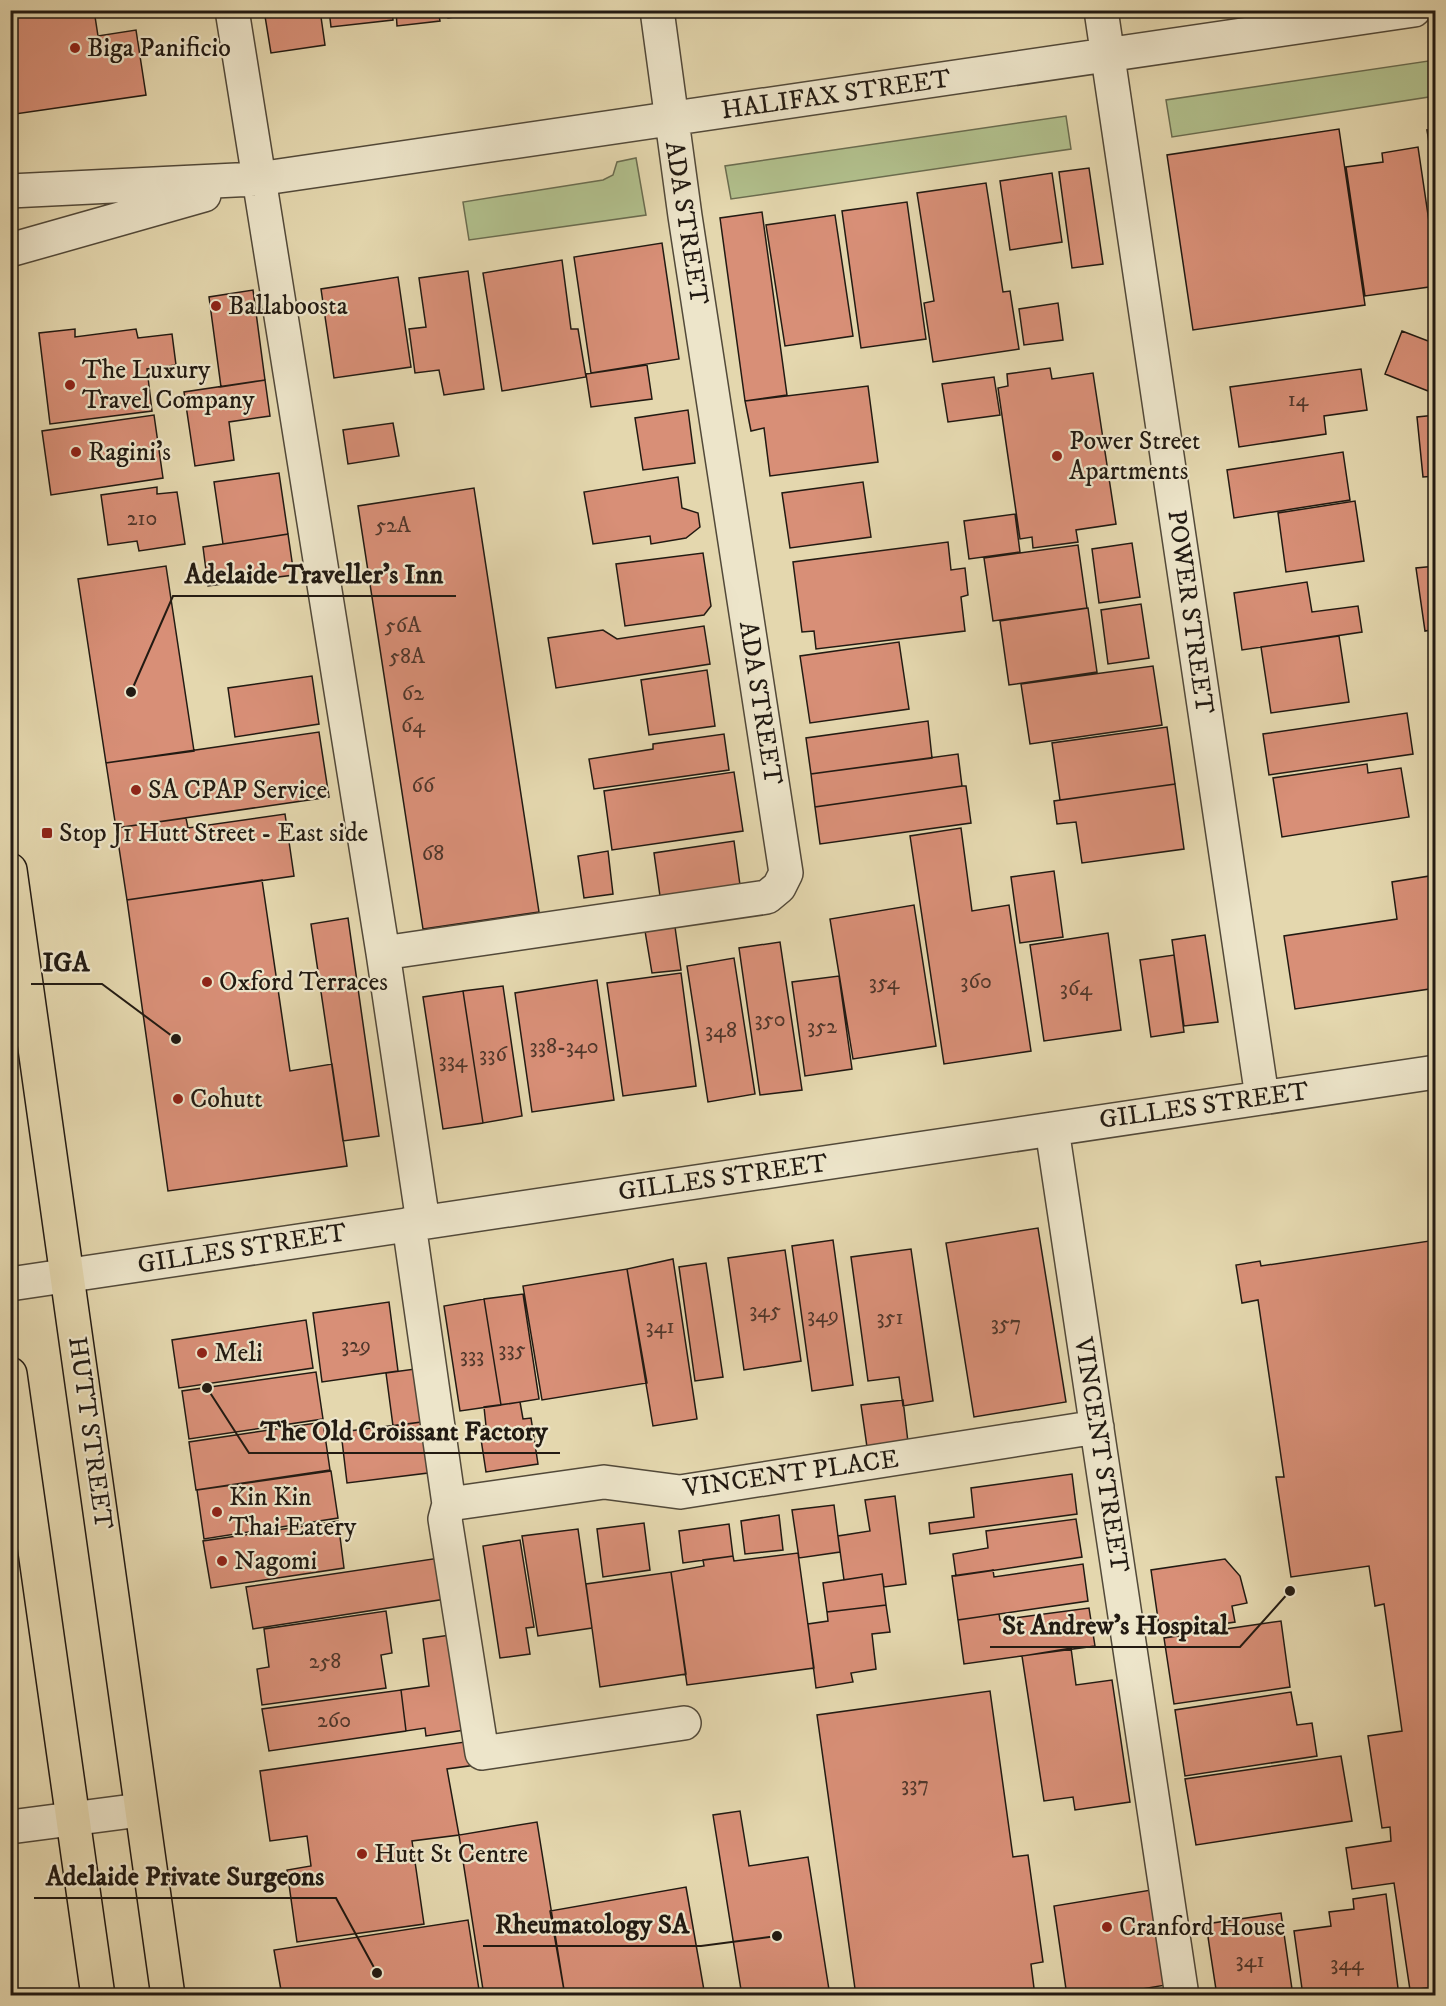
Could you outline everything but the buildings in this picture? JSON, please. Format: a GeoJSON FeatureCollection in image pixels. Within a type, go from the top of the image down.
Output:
{"type":"FeatureCollection","features":[{"type":"Feature","properties":{"kind":"main road","name":"HUTT STREET"},"geometry":{"type":"LineString","coordinates":[[10,870],[69,1275],[140,1810],[168,1995]]}},
{"type":"Feature","properties":{"kind":"main road"},"geometry":{"type":"LineString","coordinates":[[10,1374],[75,1819],[98,1995]]}},
{"type":"Feature","properties":{"kind":"street"},"geometry":{"type":"LineString","coordinates":[[232,10],[383,953],[449,1504],[445,1519],[482,1753],[684,1723]]}},
{"type":"Feature","properties":{"kind":"street","name":"ADA STREET"},"geometry":{"type":"LineString","coordinates":[[383,953],[767,897],[779,887],[786,873],[671,120],[657,10]]}},
{"type":"Feature","properties":{"kind":"street","name":"POWER STREET"},"geometry":{"type":"LineString","coordinates":[[1101,10],[1262,1097]]}},
{"type":"Feature","properties":{"kind":"street","name":"HALIFAX STREET"},"geometry":{"type":"LineString","coordinates":[[10,190],[258,179],[1414,10]]}},
{"type":"Feature","properties":{"kind":"street","name":"HALIFAX STREET"},"geometry":{"type":"LineString","coordinates":[[10,250],[258,179]]}},
{"type":"Feature","properties":{"kind":"street","name":"GILLES STREET"},"geometry":{"type":"LineString","coordinates":[[10,1284],[1436,1072]]}},
{"type":"Feature","properties":{"kind":"street","name":"VINCENT STREET"},"geometry":{"type":"LineString","coordinates":[[1052,1129],[1182,1995]]}},
{"type":"Feature","properties":{"kind":"street","name":"VINCENT PLACE"},"geometry":{"type":"LineString","coordinates":[[449,1504],[604,1482],[680,1492],[1097,1427]]}},
{"type":"Feature","properties":{"kind":"street"},"geometry":{"type":"LineString","coordinates":[[10,1827],[140,1810]]}},
{"type":"Feature","properties":{"kind":"green space"},"geometry":{"type":"Polygon","coordinates":[[[1435,60],[1435,96],[1172,137],[1166,100],[1435,60]]]}},
{"type":"Feature","properties":{"kind":"green space"},"geometry":{"type":"Polygon","coordinates":[[[1066,116],[1071,149],[731,199],[725,166],[1066,116]]]}},
{"type":"Feature","properties":{"kind":"green space"},"geometry":{"type":"Polygon","coordinates":[[[636,158],[646,215],[469,240],[463,202],[603,180],[613,175],[617,162],[636,158]]]}},
{"type":"Feature","properties":{"kind":"place","name":"Biga Panificio"},"geometry":{"type":"Point","coordinates":[75,48]}},
{"type":"Feature","properties":{"kind":"place","name":"Ballaboosta"},"geometry":{"type":"Point","coordinates":[216,306]}},
{"type":"Feature","properties":{"kind":"place","name":"The Luxury Travel Company"},"geometry":{"type":"Point","coordinates":[70,385]}},
{"type":"Feature","properties":{"kind":"place","name":"Ragini's"},"geometry":{"type":"Point","coordinates":[76,452]}},
{"type":"Feature","properties":{"kind":"place","name":"Power Street Apartments"},"geometry":{"type":"Point","coordinates":[1057,456]}},
{"type":"Feature","properties":{"kind":"place","name":"Adelaide Traveller's Inn"},"geometry":{"type":"Point","coordinates":[131,692]}},
{"type":"Feature","properties":{"kind":"place","name":"SA CPAP Service"},"geometry":{"type":"Point","coordinates":[136,790]}},
{"type":"Feature","properties":{"kind":"place","name":"Stop J1 Hutt Street - East side"},"geometry":{"type":"Point","coordinates":[47,833]}},
{"type":"Feature","properties":{"kind":"place","name":"Oxford Terraces"},"geometry":{"type":"Point","coordinates":[207,982]}},
{"type":"Feature","properties":{"kind":"place","name":"IGA"},"geometry":{"type":"Point","coordinates":[176,1039]}},
{"type":"Feature","properties":{"kind":"place","name":"Cohutt"},"geometry":{"type":"Point","coordinates":[178,1099]}},
{"type":"Feature","properties":{"kind":"place","name":"Meli"},"geometry":{"type":"Point","coordinates":[202,1353]}},
{"type":"Feature","properties":{"kind":"place","name":"The Old Croissant Factory"},"geometry":{"type":"Point","coordinates":[207,1388]}},
{"type":"Feature","properties":{"kind":"place","name":"Kin Kin Thai Eatery"},"geometry":{"type":"Point","coordinates":[217,1512]}},
{"type":"Feature","properties":{"kind":"place","name":"Nagomi"},"geometry":{"type":"Point","coordinates":[222,1561]}},
{"type":"Feature","properties":{"kind":"place","name":"St Andrew’s Hospital"},"geometry":{"type":"Point","coordinates":[1290,1591]}},
{"type":"Feature","properties":{"kind":"place","name":"Hutt St Centre"},"geometry":{"type":"Point","coordinates":[362,1854]}},
{"type":"Feature","properties":{"kind":"place","name":"Cranford House"},"geometry":{"type":"Point","coordinates":[1107,1927]}},
{"type":"Feature","properties":{"kind":"place","name":"Rheumatology SA"},"geometry":{"type":"Point","coordinates":[777,1936]}},
{"type":"Feature","properties":{"kind":"place","name":"Adelaide Private Surgeons"},"geometry":{"type":"Point","coordinates":[377,1973]}}]}
